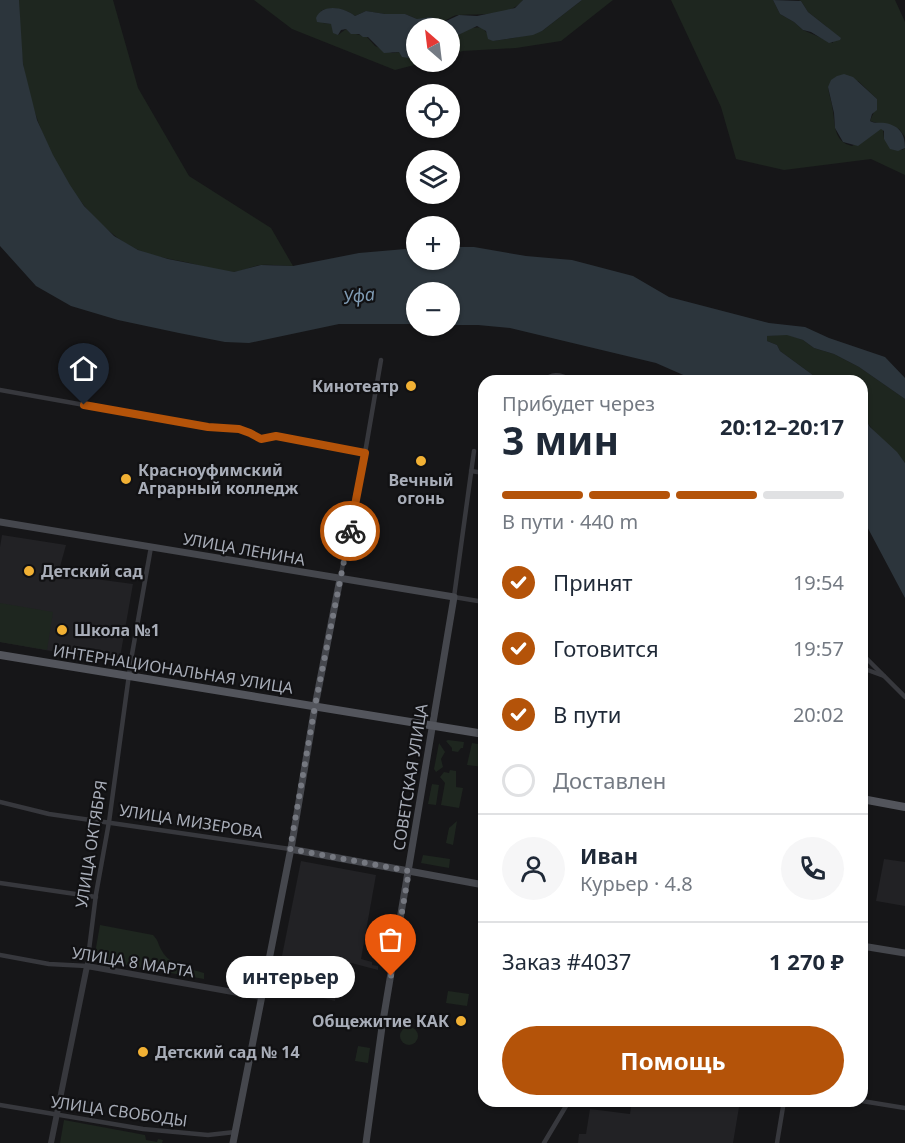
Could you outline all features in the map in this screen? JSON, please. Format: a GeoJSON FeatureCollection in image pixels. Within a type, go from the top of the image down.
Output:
{"type":"FeatureCollection","features":[{"type":"Feature","properties":{"kind":"main road","name":"УЛИЦА ЛЕНИНА"},"geometry":{"type":"LineString","coordinates":[[0,522],[454,597]]}},
{"type":"Feature","properties":{"kind":"main road"},"geometry":{"type":"LineString","coordinates":[[233,1143],[340,579]]}},
{"type":"Feature","properties":{"kind":"main road","name":"СОВЕТСКАЯ УЛИЦА"},"geometry":{"type":"LineString","coordinates":[[366,1143],[382,1027],[454,597]]}},
{"type":"Feature","properties":{"kind":"main road","name":"ИНТЕРНАЦИОНАЛЬНАЯ УЛИЦА"},"geometry":{"type":"LineString","coordinates":[[0,655],[478,733]]}},
{"type":"Feature","properties":{"kind":"main road"},"geometry":{"type":"LineString","coordinates":[[868,800],[905,807]]}},
{"type":"Feature","properties":{"kind":"main road","name":"УЛИЦА МИЗЕРОВА"},"geometry":{"type":"LineString","coordinates":[[290,849],[478,884]]}},
{"type":"Feature","properties":{"kind":"main road"},"geometry":{"type":"LineString","coordinates":[[868,947],[905,953]]}},
{"type":"Feature","properties":{"kind":"street"},"geometry":{"type":"LineString","coordinates":[[340,579],[381,360]]}},
{"type":"Feature","properties":{"kind":"street"},"geometry":{"type":"LineString","coordinates":[[0,390],[208,427],[239,429],[261,439],[276,436],[365,453]]}},
{"type":"Feature","properties":{"kind":"street","name":"СОВЕТСКАЯ УЛИЦА"},"geometry":{"type":"LineString","coordinates":[[454,597],[474,451]]}},
{"type":"Feature","properties":{"kind":"street"},"geometry":{"type":"LineString","coordinates":[[471,471],[478,472]]}},
{"type":"Feature","properties":{"kind":"street","name":"УЛИЦА ОКТЯБРЯ"},"geometry":{"type":"LineString","coordinates":[[51,1143],[87,966],[129,676],[151,547]]}},
{"type":"Feature","properties":{"kind":"street","name":"УЛИЦА ЛЕНИНА"},"geometry":{"type":"LineString","coordinates":[[454,597],[478,601]]}},
{"type":"Feature","properties":{"kind":"street"},"geometry":{"type":"LineString","coordinates":[[868,660],[905,697]]}},
{"type":"Feature","properties":{"kind":"street"},"geometry":{"type":"LineString","coordinates":[[868,670],[886,676]]}},
{"type":"Feature","properties":{"kind":"street","name":"УЛИЦА МИЗЕРОВА"},"geometry":{"type":"LineString","coordinates":[[0,802],[49,814],[290,849]]}},
{"type":"Feature","properties":{"kind":"street"},"geometry":{"type":"LineString","coordinates":[[0,883],[96,897]]}},
{"type":"Feature","properties":{"kind":"street","name":"УЛИЦА 8 МАРТА"},"geometry":{"type":"LineString","coordinates":[[0,955],[49,964],[87,966],[261,997]]}},
{"type":"Feature","properties":{"kind":"street"},"geometry":{"type":"LineString","coordinates":[[868,1102],[905,1108]]}},
{"type":"Feature","properties":{"kind":"street","name":"УЛИЦА СВОБОДЫ"},"geometry":{"type":"LineString","coordinates":[[0,1105],[143,1129],[208,1135],[235,1132]]}},
{"type":"Feature","properties":{"kind":"street"},"geometry":{"type":"LineString","coordinates":[[544,1143],[565,1107]]}},
{"type":"Feature","properties":{"kind":"street"},"geometry":{"type":"LineString","coordinates":[[777,1143],[783,1107]]}},
{"type":"Feature","properties":{"kind":"shaded area"},"geometry":{"type":"Polygon","coordinates":[[[19,0],[113,0],[138,88],[189,176],[271,228],[293,266],[261,265],[229,272],[148,254],[114,235],[93,216],[75,194],[60,170],[36,117],[23,64],[19,0]]]}},
{"type":"Feature","properties":{"kind":"shaded area"},"geometry":{"type":"Polygon","coordinates":[[[254,0],[523,0],[510,10],[502,12],[456,15],[450,18],[415,18],[405,14],[366,11],[355,16],[338,9],[321,11],[323,23],[331,24],[338,35],[346,29],[367,37],[375,46],[406,56],[406,67],[395,70],[292,29],[254,0]]]}},
{"type":"Feature","properties":{"kind":"shaded area"},"geometry":{"type":"Polygon","coordinates":[[[582,0],[613,0],[561,41],[516,48],[460,52],[460,34],[471,28],[482,27],[493,41],[542,31],[582,0]]]}},
{"type":"Feature","properties":{"kind":"shaded area"},"geometry":{"type":"Polygon","coordinates":[[[671,0],[773,0],[780,14],[803,30],[833,43],[827,27],[808,12],[798,0],[895,0],[905,22],[905,137],[899,129],[870,121],[877,99],[858,81],[828,87],[835,127],[842,141],[852,146],[878,129],[883,129],[884,139],[902,150],[905,148],[905,175],[871,159],[784,170],[736,159],[721,107],[671,0]]]}},
{"type":"Feature","properties":{"kind":"shaded area"},"geometry":{"type":"Polygon","coordinates":[[[787,334],[803,340],[814,348],[834,354],[859,367],[905,399],[905,463],[868,423],[868,375],[813,375],[780,351],[777,345],[767,341],[767,336],[787,334]]]}},
{"type":"Feature","properties":{"kind":"shaded area","name":"Школа №1"},"geometry":{"type":"Polygon","coordinates":[[[2,535],[66,545],[58,574],[133,584],[119,663],[0,642],[2,535]]]}},
{"type":"Feature","properties":{"kind":"shaded area"},"geometry":{"type":"Polygon","coordinates":[[[0,603],[53,612],[47,650],[0,642],[0,603]]]}},
{"type":"Feature","properties":{"kind":"shaded area"},"geometry":{"type":"Polygon","coordinates":[[[446,741],[464,742],[463,748],[458,752],[452,751],[446,741]]]}},
{"type":"Feature","properties":{"kind":"shaded area"},"geometry":{"type":"Polygon","coordinates":[[[439,743],[445,752],[441,759],[443,767],[436,772],[434,769],[439,743]]]}},
{"type":"Feature","properties":{"kind":"shaded area"},"geometry":{"type":"Polygon","coordinates":[[[472,743],[478,744],[478,766],[467,765],[472,743]]]}},
{"type":"Feature","properties":{"kind":"shaded area"},"geometry":{"type":"Polygon","coordinates":[[[450,770],[456,771],[456,787],[463,788],[459,808],[441,805],[445,783],[440,777],[444,772],[449,773],[450,770]]]}},
{"type":"Feature","properties":{"kind":"shaded area"},"geometry":{"type":"Polygon","coordinates":[[[432,784],[439,785],[436,805],[428,804],[432,784]]]}},
{"type":"Feature","properties":{"kind":"shaded area"},"geometry":{"type":"Polygon","coordinates":[[[457,821],[453,845],[446,843],[449,828],[457,821]]]}},
{"type":"Feature","properties":{"kind":"shaded area"},"geometry":{"type":"Polygon","coordinates":[[[423,855],[450,859],[449,868],[421,863],[423,855]]]}},
{"type":"Feature","properties":{"kind":"shaded area"},"geometry":{"type":"Polygon","coordinates":[[[884,859],[905,862],[905,906],[876,901],[884,859]]]}},
{"type":"Feature","properties":{"kind":"shaded area"},"geometry":{"type":"Polygon","coordinates":[[[301,861],[376,875],[361,959],[372,962],[372,965],[378,966],[378,970],[340,960],[335,1001],[276,986],[301,861]]]}},
{"type":"Feature","properties":{"kind":"shaded area"},"geometry":{"type":"Polygon","coordinates":[[[100,925],[153,935],[165,956],[181,966],[204,973],[204,979],[94,959],[100,925]]]}},
{"type":"Feature","properties":{"kind":"shaded area"},"geometry":{"type":"Polygon","coordinates":[[[448,991],[469,994],[467,1006],[446,1003],[448,991]]]}},
{"type":"Feature","properties":{"kind":"shaded area"},"geometry":{"type":"Polygon","coordinates":[[[409,1027],[415,1030],[418,1036],[415,1042],[409,1045],[403,1042],[400,1036],[403,1030],[409,1027]]]}},
{"type":"Feature","properties":{"kind":"shaded area"},"geometry":{"type":"Polygon","coordinates":[[[358,1046],[370,1048],[368,1063],[355,1061],[358,1046]]]}},
{"type":"Feature","properties":{"kind":"shaded area"},"geometry":{"type":"Polygon","coordinates":[[[631,1107],[739,1107],[733,1143],[578,1143],[579,1134],[586,1134],[590,1109],[630,1114],[631,1107]]]}},
{"type":"Feature","properties":{"kind":"shaded area"},"geometry":{"type":"Polygon","coordinates":[[[64,1120],[145,1135],[146,1140],[157,1142],[158,1139],[163,1140],[162,1143],[60,1143],[64,1120]]]}},
{"type":"Feature","properties":{"kind":"water","name":"Уфа"},"geometry":{"type":"Polygon","coordinates":[[[0,0],[19,0],[23,64],[37,120],[53,155],[84,206],[114,236],[138,250],[168,259],[234,272],[261,265],[293,266],[359,253],[406,249],[406,270],[460,270],[460,247],[572,260],[633,276],[669,297],[769,323],[805,327],[829,338],[885,357],[905,378],[905,399],[859,367],[834,354],[814,348],[803,340],[787,335],[767,336],[767,341],[777,345],[780,351],[813,375],[683,375],[656,363],[510,328],[460,325],[460,282],[406,282],[406,324],[339,324],[249,343],[225,342],[118,320],[71,306],[36,286],[0,246],[0,0]]]}},
{"type":"Feature","properties":{"kind":"water"},"geometry":{"type":"Polygon","coordinates":[[[523,0],[582,0],[542,31],[533,35],[493,41],[488,39],[486,31],[477,26],[460,34],[460,18],[453,18],[459,15],[477,16],[515,8],[523,0]]]}},
{"type":"Feature","properties":{"kind":"water"},"geometry":{"type":"Polygon","coordinates":[[[773,0],[801,1],[808,12],[841,38],[840,40],[829,43],[803,30],[780,14],[773,0]]]}},
{"type":"Feature","properties":{"kind":"water"},"geometry":{"type":"Polygon","coordinates":[[[328,8],[345,10],[355,16],[366,11],[405,14],[415,18],[406,18],[406,58],[402,57],[399,52],[384,53],[368,37],[351,34],[346,29],[341,30],[338,35],[333,33],[331,24],[317,22],[316,18],[319,13],[328,8]]]}},
{"type":"Feature","properties":{"kind":"water"},"geometry":{"type":"Polygon","coordinates":[[[844,74],[853,77],[877,99],[877,110],[872,114],[870,121],[890,124],[898,129],[903,135],[905,148],[898,151],[890,149],[884,139],[884,131],[881,129],[858,146],[843,142],[835,128],[828,87],[831,80],[844,74]]]}},
{"type":"Feature","properties":{"kind":"water"},"geometry":{"type":"Polygon","coordinates":[[[868,423],[905,463],[905,598],[868,528],[868,423]]]}},
{"type":"Feature","properties":{"kind":"way so far"},"geometry":{"type":"LineString","coordinates":[[350,531],[315,706],[290,849],[409,871],[391,976]]}},
{"type":"Feature","properties":{"kind":"place","name":"Кинотеатр"},"geometry":{"type":"Point","coordinates":[411,386]}},
{"type":"Feature","properties":{"kind":"place","name":"Вечный огонь"},"geometry":{"type":"Point","coordinates":[421,461]}},
{"type":"Feature","properties":{"kind":"place","name":"Красноуфимский Аграрный колледж"},"geometry":{"type":"Point","coordinates":[126,479]}},
{"type":"Feature","properties":{"kind":"place","name":"Детский сад"},"geometry":{"type":"Point","coordinates":[29,571]}},
{"type":"Feature","properties":{"kind":"place","name":"Школа №1"},"geometry":{"type":"Point","coordinates":[62,630]}},
{"type":"Feature","properties":{"kind":"place","name":"интерьер"},"geometry":{"type":"Point","coordinates":[391,976]}},
{"type":"Feature","properties":{"kind":"place","name":"Общежитие КАК"},"geometry":{"type":"Point","coordinates":[461,1021]}},
{"type":"Feature","properties":{"kind":"place","name":"Детский сад № 14"},"geometry":{"type":"Point","coordinates":[143,1052]}},
{"type":"Feature","properties":{"kind":"route"},"geometry":{"type":"LineString","coordinates":[[84,405],[208,427],[239,429],[261,439],[276,436],[365,453],[350,531]]}}]}
